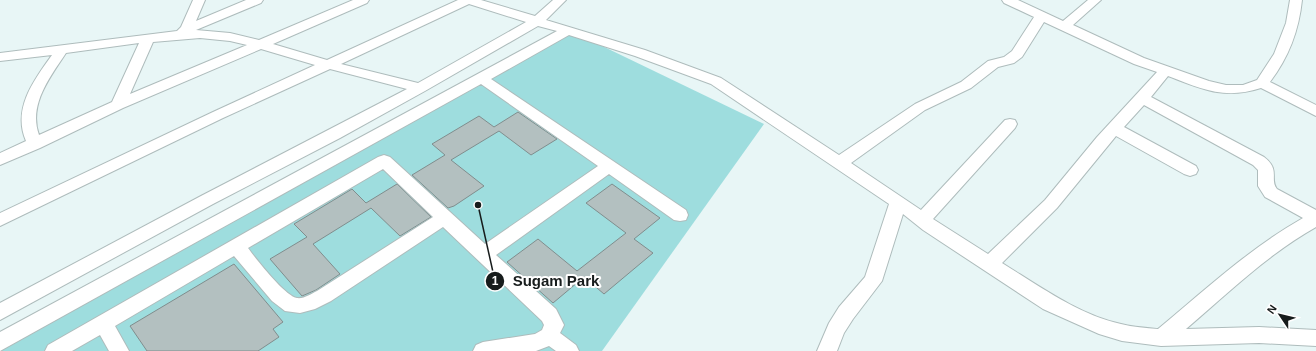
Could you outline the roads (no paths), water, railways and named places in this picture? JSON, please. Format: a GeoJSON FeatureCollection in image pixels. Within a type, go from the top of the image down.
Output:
{"type":"FeatureCollection","features":[{"type":"Feature","properties":{"kind":"street"},"geometry":{"type":"LineString","coordinates":[[186,30],[199,0]]}},
{"type":"Feature","properties":{"kind":"street"},"geometry":{"type":"LineString","coordinates":[[174,35],[257,0]]}},
{"type":"Feature","properties":{"kind":"street"},"geometry":{"type":"LineString","coordinates":[[0,159],[118,105],[363,0]]}},
{"type":"Feature","properties":{"kind":"street"},"geometry":{"type":"LineString","coordinates":[[0,220],[170,138],[468,0],[640,53],[716,81],[898,202],[922,220],[1050,303],[1099,326],[1122,333],[1160,338],[1259,335],[1316,338]]}},
{"type":"Feature","properties":{"kind":"street"},"geometry":{"type":"LineString","coordinates":[[0,312],[207,200],[420,88],[537,21],[560,0]]}},
{"type":"Feature","properties":{"kind":"street"},"geometry":{"type":"LineString","coordinates":[[1008,0],[1106,46],[1165,71],[1205,85],[1226,90],[1244,89],[1262,83],[1271,72],[1292,29],[1296,0]]}},
{"type":"Feature","properties":{"kind":"street"},"geometry":{"type":"LineString","coordinates":[[1064,26],[1095,0]]}},
{"type":"Feature","properties":{"kind":"street"},"geometry":{"type":"LineString","coordinates":[[839,163],[920,107],[970,82],[993,64],[1009,60],[1017,54],[1041,16]]}},
{"type":"Feature","properties":{"kind":"street"},"geometry":{"type":"LineString","coordinates":[[0,342],[569,30]]}},
{"type":"Feature","properties":{"kind":"street"},"geometry":{"type":"LineString","coordinates":[[0,57],[174,35],[200,34],[230,37],[260,44],[390,82],[420,88]]}},
{"type":"Feature","properties":{"kind":"street"},"geometry":{"type":"LineString","coordinates":[[118,105],[148,38]]}},
{"type":"Feature","properties":{"kind":"street"},"geometry":{"type":"LineString","coordinates":[[35,144],[30,134],[28,120],[31,104],[38,87],[62,49]]}},
{"type":"Feature","properties":{"kind":"street"},"geometry":{"type":"LineString","coordinates":[[990,264],[1051,204],[1114,128],[1165,71]]}},
{"type":"Feature","properties":{"kind":"street"},"geometry":{"type":"LineString","coordinates":[[481,78],[680,215]]}},
{"type":"Feature","properties":{"kind":"street"},"geometry":{"type":"LineString","coordinates":[[1262,83],[1316,111]]}},
{"type":"Feature","properties":{"kind":"street"},"geometry":{"type":"LineString","coordinates":[[1142,98],[1252,157],[1263,165],[1266,171],[1266,188],[1271,193],[1316,219]]}},
{"type":"Feature","properties":{"kind":"street"},"geometry":{"type":"LineString","coordinates":[[922,220],[1010,124]]}},
{"type":"Feature","properties":{"kind":"street"},"geometry":{"type":"LineString","coordinates":[[1114,128],[1190,170]]}},
{"type":"Feature","properties":{"kind":"street"},"geometry":{"type":"LineString","coordinates":[[55,351],[384,161],[549,315],[554,325],[549,336],[539,342],[483,351]]}},
{"type":"Feature","properties":{"kind":"street"},"geometry":{"type":"LineString","coordinates":[[484,254],[609,166]]}},
{"type":"Feature","properties":{"kind":"street"},"geometry":{"type":"LineString","coordinates":[[827,351],[836,329],[846,313],[873,280],[898,202]]}},
{"type":"Feature","properties":{"kind":"street"},"geometry":{"type":"LineString","coordinates":[[236,247],[281,298],[292,305],[306,305],[324,296],[445,217]]}},
{"type":"Feature","properties":{"kind":"street"},"geometry":{"type":"LineString","coordinates":[[1160,338],[1266,251],[1291,232],[1316,219]]}},
{"type":"Feature","properties":{"kind":"street"},"geometry":{"type":"LineString","coordinates":[[103,323],[119,351]]}},
{"type":"Feature","properties":{"kind":"street"},"geometry":{"type":"LineString","coordinates":[[549,336],[562,344],[569,351]]}},
{"type":"Feature","properties":{"kind":"place","name":"Sugam Park"},"geometry":{"type":"Point","coordinates":[478,205]}}]}
